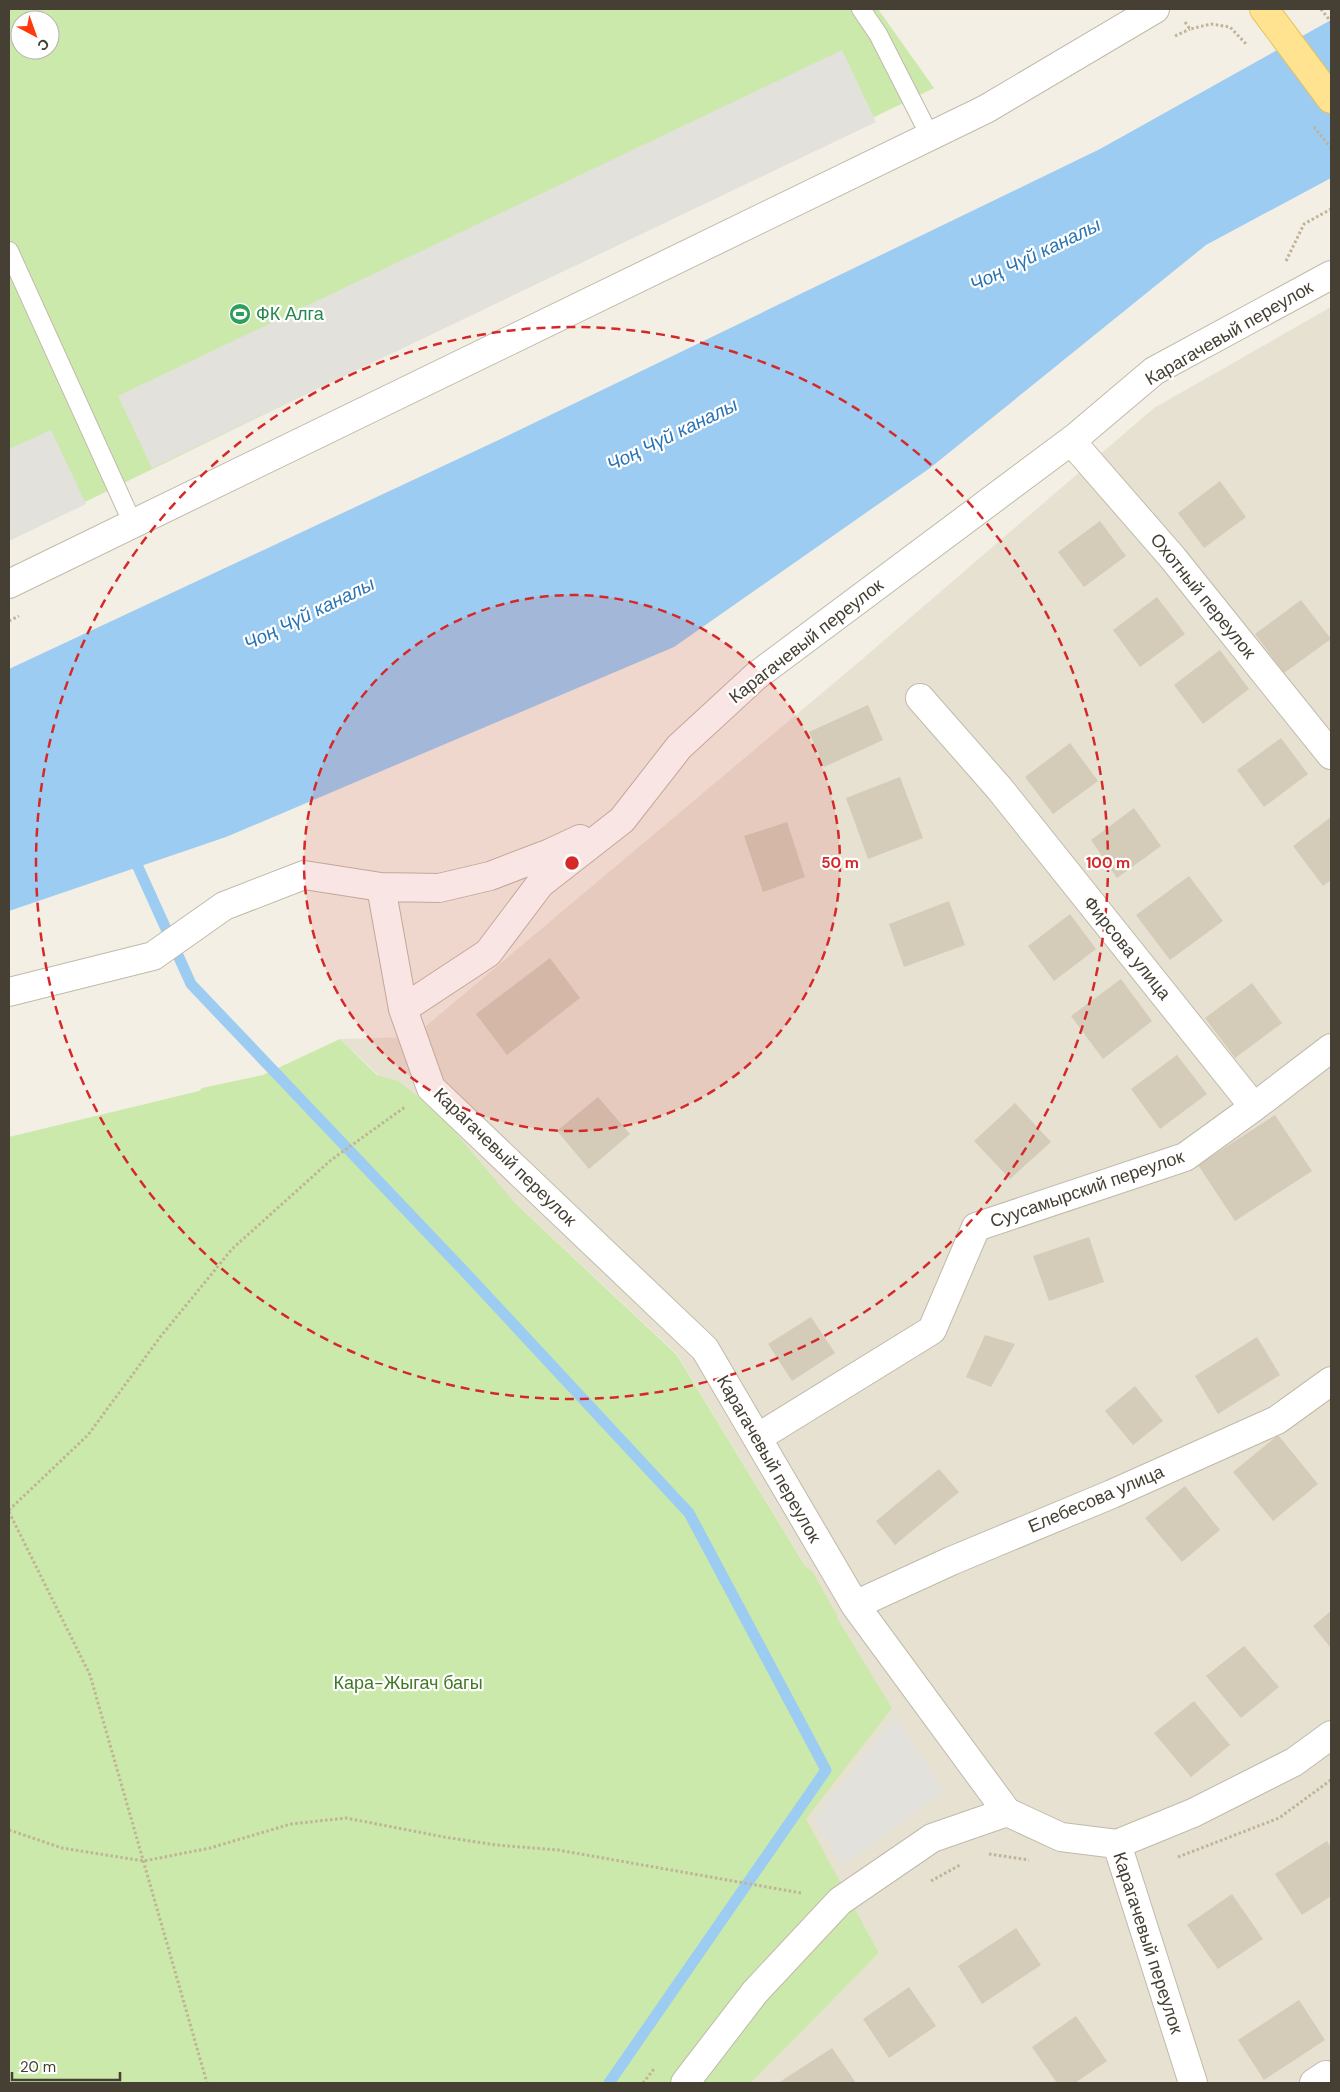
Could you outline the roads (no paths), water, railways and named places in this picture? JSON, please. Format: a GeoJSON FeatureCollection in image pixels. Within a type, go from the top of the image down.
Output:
{"type":"FeatureCollection","features":[{"type":"Feature","properties":{"kind":"main road"},"geometry":{"type":"LineString","coordinates":[[1271,19],[1331,99]]}},
{"type":"Feature","properties":{"kind":"street"},"geometry":{"type":"LineString","coordinates":[[9,584],[986,109],[1168,13]]}},
{"type":"Feature","properties":{"kind":"street","name":"Карагачевый переулок"},"geometry":{"type":"LineString","coordinates":[[1193,2083],[1117,1844],[1061,1837],[1007,1812],[854,1605],[705,1349],[431,1088],[403,1010],[488,954],[540,884],[622,820],[679,747],[756,676],[1071,441],[1154,371],[1331,275]]}},
{"type":"Feature","properties":{"kind":"street","name":"Охотный переулок"},"geometry":{"type":"LineString","coordinates":[[1071,441],[1172,557],[1331,755]]}},
{"type":"Feature","properties":{"kind":"street","name":"Фирсова улица"},"geometry":{"type":"LineString","coordinates":[[920,698],[999,788],[1254,1107]]}},
{"type":"Feature","properties":{"kind":"street"},"geometry":{"type":"LineString","coordinates":[[9,992],[153,956],[224,906],[304,875],[381,887],[439,888],[490,876],[550,853],[622,820]]}},
{"type":"Feature","properties":{"kind":"street"},"geometry":{"type":"LineString","coordinates":[[381,887],[403,1010]]}},
{"type":"Feature","properties":{"kind":"street","name":"Суусамырский переулок"},"geometry":{"type":"LineString","coordinates":[[757,1438],[932,1330],[976,1227],[1185,1157],[1331,1048]]}},
{"type":"Feature","properties":{"kind":"street","name":"Елебесова улица"},"geometry":{"type":"LineString","coordinates":[[854,1605],[951,1561],[1112,1494],[1277,1420],[1331,1381]]}},
{"type":"Feature","properties":{"kind":"street"},"geometry":{"type":"LineString","coordinates":[[1117,1844],[1193,1813],[1294,1762],[1331,1735]]}},
{"type":"Feature","properties":{"kind":"street"},"geometry":{"type":"LineString","coordinates":[[685,2083],[755,1992],[840,1901],[932,1838],[1007,1812]]}},
{"type":"Feature","properties":{"kind":"lane"},"geometry":{"type":"LineString","coordinates":[[861,9],[878,34],[930,136]]}},
{"type":"Feature","properties":{"kind":"lane"},"geometry":{"type":"LineString","coordinates":[[9,251],[133,524]]}},
{"type":"Feature","properties":{"kind":"water","name":"Чоң Чүй каналы"},"geometry":{"type":"Polygon","coordinates":[[[1331,20],[1331,178],[1206,245],[930,468],[674,647],[226,837],[9,911],[9,669],[505,437],[1100,149],[1331,20]]]}},
{"type":"Feature","properties":{"kind":"waterway"},"geometry":{"type":"LineString","coordinates":[[138,867],[191,984],[463,1270],[689,1513],[826,1770],[609,2083]]}},
{"type":"Feature","properties":{"kind":"place","name":"ФК Алга"},"geometry":{"type":"Point","coordinates":[240,314]}},
{"type":"Feature","properties":{"kind":"park label","name":"Кара-Жыгач багы"},"geometry":{"type":"Point","coordinates":[408,1683]}}]}
